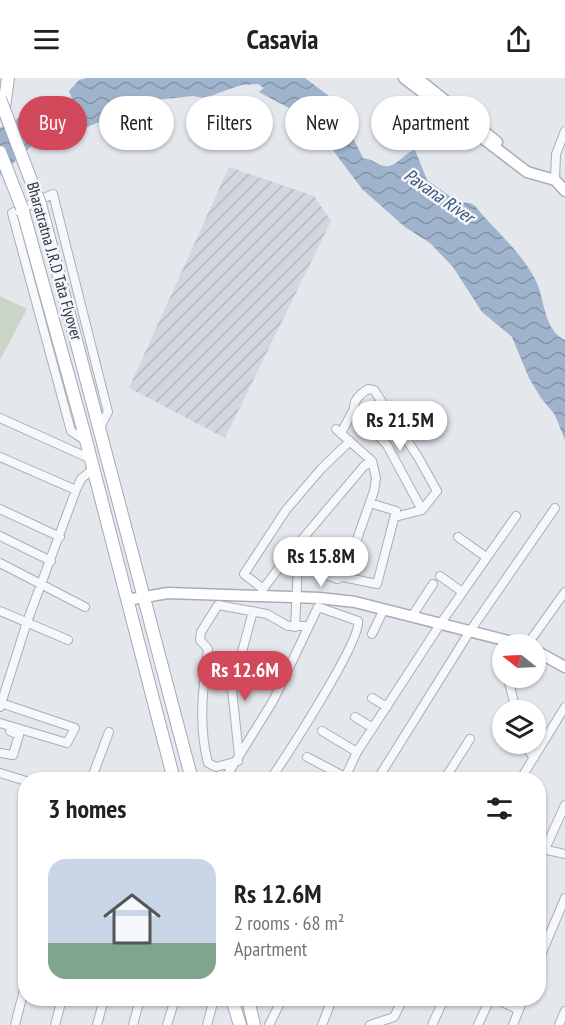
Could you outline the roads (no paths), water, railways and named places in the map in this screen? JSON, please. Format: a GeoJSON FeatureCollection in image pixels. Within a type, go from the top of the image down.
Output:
{"type":"FeatureCollection","features":[{"type":"Feature","properties":{"kind":"main road"},"geometry":{"type":"LineString","coordinates":[[2,103],[8,78]]}},
{"type":"Feature","properties":{"kind":"main road","name":"Bharatratna J.R.D Tata Flyover"},"geometry":{"type":"LineString","coordinates":[[2,103],[40,204],[190,772]]}},
{"type":"Feature","properties":{"kind":"main road","name":"Bharatratna J.R.D Tata Flyover"},"geometry":{"type":"LineString","coordinates":[[0,152],[22,208],[86,441],[172,772]]}},
{"type":"Feature","properties":{"kind":"main road"},"geometry":{"type":"LineString","coordinates":[[234,1006],[240,1025]]}},
{"type":"Feature","properties":{"kind":"main road"},"geometry":{"type":"LineString","coordinates":[[250,1006],[254,1025]]}},
{"type":"Feature","properties":{"kind":"street"},"geometry":{"type":"LineString","coordinates":[[404,78],[427,85]]}},
{"type":"Feature","properties":{"kind":"street"},"geometry":{"type":"LineString","coordinates":[[417,78],[527,172],[555,180],[565,191]]}},
{"type":"Feature","properties":{"kind":"street"},"geometry":{"type":"LineString","coordinates":[[555,180],[554,166],[564,137]]}},
{"type":"Feature","properties":{"kind":"street"},"geometry":{"type":"LineString","coordinates":[[86,441],[71,431],[12,213],[52,194],[108,412],[100,427]]}},
{"type":"Feature","properties":{"kind":"street"},"geometry":{"type":"LineString","coordinates":[[343,577],[370,503],[376,478],[372,461],[338,431],[354,409],[355,401],[368,389],[374,390],[418,457],[437,491],[422,510],[395,517]]}},
{"type":"Feature","properties":{"kind":"street"},"geometry":{"type":"LineString","coordinates":[[354,409],[387,445],[422,510]]}},
{"type":"Feature","properties":{"kind":"street"},"geometry":{"type":"LineString","coordinates":[[0,418],[92,464],[76,490],[43,585],[27,622],[1,705],[75,728],[67,743],[0,723]]}},
{"type":"Feature","properties":{"kind":"street"},"geometry":{"type":"LineString","coordinates":[[350,441],[321,469],[286,510],[245,570],[245,575],[263,589],[364,466],[372,461]]}},
{"type":"Feature","properties":{"kind":"street"},"geometry":{"type":"LineString","coordinates":[[0,457],[76,490]]}},
{"type":"Feature","properties":{"kind":"street"},"geometry":{"type":"LineString","coordinates":[[288,556],[298,564],[322,575],[377,584],[395,517],[395,509],[370,503]]}},
{"type":"Feature","properties":{"kind":"street"},"geometry":{"type":"LineString","coordinates":[[382,772],[470,631],[555,508]]}},
{"type":"Feature","properties":{"kind":"street"},"geometry":{"type":"LineString","coordinates":[[0,509],[60,537]]}},
{"type":"Feature","properties":{"kind":"street"},"geometry":{"type":"LineString","coordinates":[[348,772],[357,752],[461,591],[516,516]]}},
{"type":"Feature","properties":{"kind":"street"},"geometry":{"type":"LineString","coordinates":[[0,536],[51,561]]}},
{"type":"Feature","properties":{"kind":"street"},"geometry":{"type":"LineString","coordinates":[[458,537],[486,557]]}},
{"type":"Feature","properties":{"kind":"street"},"geometry":{"type":"LineString","coordinates":[[0,563],[85,607]]}},
{"type":"Feature","properties":{"kind":"street"},"geometry":{"type":"LineString","coordinates":[[295,627],[298,564]]}},
{"type":"Feature","properties":{"kind":"street"},"geometry":{"type":"LineString","coordinates":[[440,576],[461,591]]}},
{"type":"Feature","properties":{"kind":"street"},"geometry":{"type":"LineString","coordinates":[[412,616],[433,584]]}},
{"type":"Feature","properties":{"kind":"street"},"geometry":{"type":"LineString","coordinates":[[532,634],[565,592]]}},
{"type":"Feature","properties":{"kind":"street"},"geometry":{"type":"LineString","coordinates":[[127,600],[168,593],[218,593],[332,599],[384,609],[492,637]]}},
{"type":"Feature","properties":{"kind":"street"},"geometry":{"type":"LineString","coordinates":[[238,759],[216,766],[208,763],[202,702],[208,649],[200,640],[201,632],[218,605],[267,614],[283,625],[309,626]]}},
{"type":"Feature","properties":{"kind":"street"},"geometry":{"type":"LineString","coordinates":[[229,772],[273,701],[318,607],[347,615],[359,623],[351,643],[316,709],[275,772]]}},
{"type":"Feature","properties":{"kind":"street"},"geometry":{"type":"LineString","coordinates":[[372,634],[384,609]]}},
{"type":"Feature","properties":{"kind":"street"},"geometry":{"type":"LineString","coordinates":[[0,610],[68,639]]}},
{"type":"Feature","properties":{"kind":"street"},"geometry":{"type":"LineString","coordinates":[[238,759],[232,689],[253,611]]}},
{"type":"Feature","properties":{"kind":"street"},"geometry":{"type":"LineString","coordinates":[[546,657],[565,667]]}},
{"type":"Feature","properties":{"kind":"street"},"geometry":{"type":"LineString","coordinates":[[0,675],[9,678]]}},
{"type":"Feature","properties":{"kind":"street"},"geometry":{"type":"LineString","coordinates":[[372,698],[387,707]]}},
{"type":"Feature","properties":{"kind":"street"},"geometry":{"type":"LineString","coordinates":[[525,772],[565,706]]}},
{"type":"Feature","properties":{"kind":"street"},"geometry":{"type":"LineString","coordinates":[[355,717],[373,728]]}},
{"type":"Feature","properties":{"kind":"street"},"geometry":{"type":"LineString","coordinates":[[0,728],[19,735],[13,755],[0,753]]}},
{"type":"Feature","properties":{"kind":"street"},"geometry":{"type":"LineString","coordinates":[[322,731],[357,752]]}},
{"type":"Feature","properties":{"kind":"street"},"geometry":{"type":"LineString","coordinates":[[94,772],[109,732]]}},
{"type":"Feature","properties":{"kind":"street"},"geometry":{"type":"LineString","coordinates":[[449,772],[471,739]]}},
{"type":"Feature","properties":{"kind":"street"},"geometry":{"type":"LineString","coordinates":[[531,754],[534,758]]}},
{"type":"Feature","properties":{"kind":"street"},"geometry":{"type":"LineString","coordinates":[[308,757],[333,772]]}},
{"type":"Feature","properties":{"kind":"street"},"geometry":{"type":"LineString","coordinates":[[0,773],[18,779]]}},
{"type":"Feature","properties":{"kind":"street"},"geometry":{"type":"LineString","coordinates":[[546,841],[565,805]]}},
{"type":"Feature","properties":{"kind":"street"},"geometry":{"type":"LineString","coordinates":[[546,850],[565,854]]}},
{"type":"Feature","properties":{"kind":"street"},"geometry":{"type":"LineString","coordinates":[[546,944],[565,898]]}},
{"type":"Feature","properties":{"kind":"street"},"geometry":{"type":"LineString","coordinates":[[15,1025],[20,1006]]}},
{"type":"Feature","properties":{"kind":"street"},"geometry":{"type":"LineString","coordinates":[[55,1025],[60,1006]]}},
{"type":"Feature","properties":{"kind":"street"},"geometry":{"type":"LineString","coordinates":[[97,1025],[102,1006]]}},
{"type":"Feature","properties":{"kind":"street"},"geometry":{"type":"LineString","coordinates":[[133,1025],[138,1006]]}},
{"type":"Feature","properties":{"kind":"street"},"geometry":{"type":"LineString","coordinates":[[167,1025],[173,1006]]}},
{"type":"Feature","properties":{"kind":"street"},"geometry":{"type":"LineString","coordinates":[[207,1025],[212,1006]]}},
{"type":"Feature","properties":{"kind":"street"},"geometry":{"type":"LineString","coordinates":[[269,1025],[278,1006]]}},
{"type":"Feature","properties":{"kind":"street"},"geometry":{"type":"LineString","coordinates":[[322,1025],[330,1006]]}},
{"type":"Feature","properties":{"kind":"street"},"geometry":{"type":"LineString","coordinates":[[370,1025],[394,1017],[400,1006]]}},
{"type":"Feature","properties":{"kind":"street"},"geometry":{"type":"LineString","coordinates":[[432,1025],[441,1006]]}},
{"type":"Feature","properties":{"kind":"street"},"geometry":{"type":"LineString","coordinates":[[478,1025],[487,1006]]}},
{"type":"Feature","properties":{"kind":"street"},"geometry":{"type":"LineString","coordinates":[[511,1006],[519,1010]]}},
{"type":"Feature","properties":{"kind":"street"},"geometry":{"type":"LineString","coordinates":[[513,1025],[520,1006]]}},
{"type":"Feature","properties":{"kind":"street"},"geometry":{"type":"LineString","coordinates":[[559,1025],[565,1011]]}},
{"type":"Feature","properties":{"kind":"water"},"geometry":{"type":"Polygon","coordinates":[[[87,78],[305,78],[329,96],[285,96],[285,106],[273,99],[273,96],[259,92],[264,88],[258,84],[241,85],[211,96],[174,98],[174,96],[99,96],[99,122],[87,127],[87,96],[71,96],[69,91],[79,80],[87,78]]]}},
{"type":"Feature","properties":{"kind":"water"},"geometry":{"type":"Polygon","coordinates":[[[18,119],[18,150],[27,150],[0,175],[0,128],[18,119]]]}},
{"type":"Feature","properties":{"kind":"water","name":"Pavana River"},"geometry":{"type":"Polygon","coordinates":[[[333,150],[359,150],[363,158],[389,166],[415,150],[427,180],[458,202],[475,206],[517,252],[537,283],[549,323],[553,330],[565,340],[565,440],[555,415],[529,378],[512,337],[482,312],[453,267],[430,243],[405,227],[362,189],[333,150]]]}}]}
